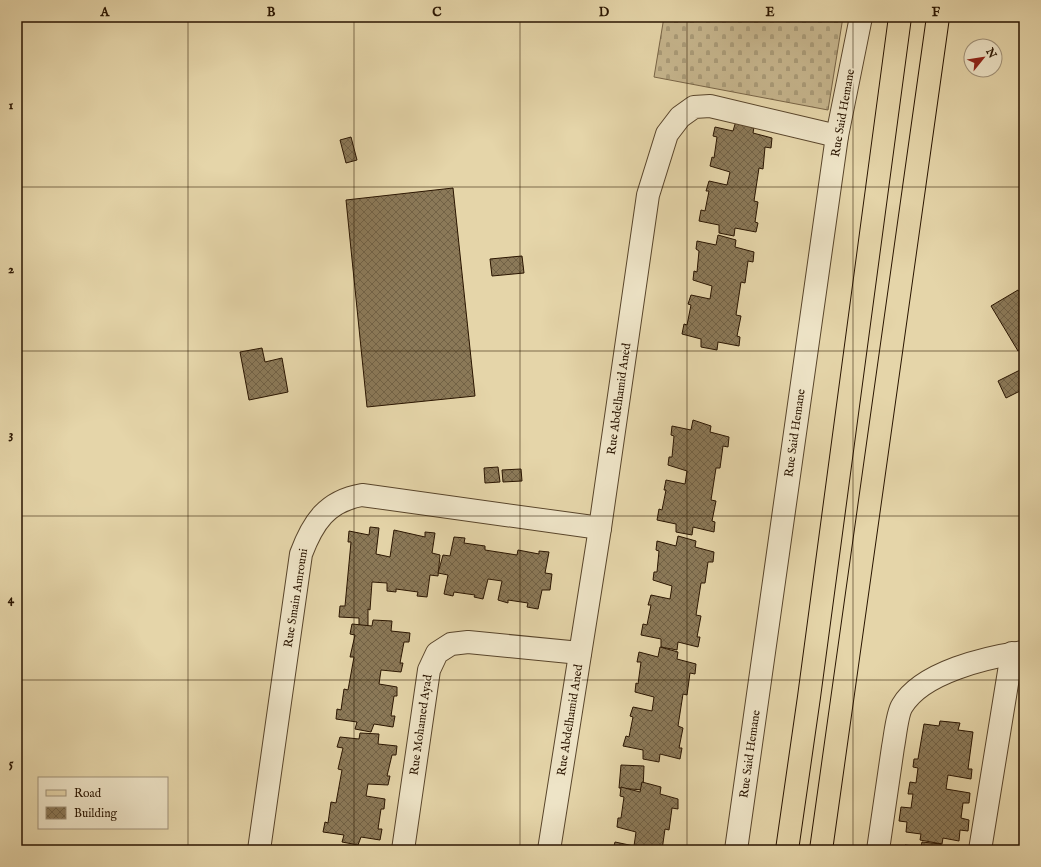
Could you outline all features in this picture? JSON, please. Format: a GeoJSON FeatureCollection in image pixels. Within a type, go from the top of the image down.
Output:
{"type":"FeatureCollection","features":[{"type":"Feature","properties":{"kind":"main road"},"geometry":{"type":"LineString","coordinates":[[787,850],[809,697],[900,17]]}},
{"type":"Feature","properties":{"kind":"main road"},"geometry":{"type":"LineString","coordinates":[[821,850],[938,17]]}},
{"type":"Feature","properties":{"kind":"street","name":"Rue Said Hemane"},"geometry":{"type":"LineString","coordinates":[[736,850],[838,136],[861,17]]}},
{"type":"Feature","properties":{"kind":"street","name":"Rue Abdelhamid Aned"},"geometry":{"type":"LineString","coordinates":[[550,850],[600,528],[648,195],[667,134],[680,117],[694,107],[710,106],[838,136]]}},
{"type":"Feature","properties":{"kind":"street","name":"Rue Smain Amrouni"},"geometry":{"type":"LineString","coordinates":[[259,850],[301,554],[308,535],[324,513],[335,504],[348,497],[362,495],[600,528]]}},
{"type":"Feature","properties":{"kind":"street","name":"Rue Mohamed Ayad"},"geometry":{"type":"LineString","coordinates":[[403,850],[429,670],[437,653],[450,644],[468,642],[580,653]]}},
{"type":"Feature","properties":{"kind":"street"},"geometry":{"type":"LineString","coordinates":[[878,850],[896,728],[901,707],[913,692],[930,680],[963,666],[997,656],[1018,653],[980,850]]}},
{"type":"Feature","properties":{"kind":"green space"},"geometry":{"type":"Polygon","coordinates":[[[664,17],[843,17],[828,110],[654,77],[664,17]]]}},
{"type":"Feature","properties":{"kind":"building"},"geometry":{"type":"Polygon","coordinates":[[[736,121],[754,127],[753,133],[772,138],[771,148],[765,147],[763,169],[759,168],[754,201],[758,202],[755,222],[758,223],[756,232],[735,228],[734,236],[719,233],[719,225],[699,221],[701,210],[705,211],[709,191],[706,191],[709,181],[727,185],[730,172],[710,166],[712,157],[714,158],[717,137],[713,136],[715,127],[733,131],[736,121]]]}},
{"type":"Feature","properties":{"kind":"building"},"geometry":{"type":"Polygon","coordinates":[[[351,137],[357,160],[346,163],[340,140],[351,137]]]}},
{"type":"Feature","properties":{"kind":"building"},"geometry":{"type":"Polygon","coordinates":[[[453,188],[475,396],[367,407],[346,200],[453,188]]]}},
{"type":"Feature","properties":{"kind":"building"},"geometry":{"type":"Polygon","coordinates":[[[718,235],[736,240],[735,247],[754,252],[753,262],[748,261],[745,283],[741,282],[736,315],[741,316],[737,336],[740,337],[739,346],[718,342],[717,350],[701,347],[701,339],[682,334],[684,324],[687,325],[691,305],[688,304],[691,295],[710,299],[712,286],[693,280],[694,271],[697,272],[699,251],[696,249],[697,241],[716,245],[718,235]]]}},
{"type":"Feature","properties":{"kind":"building"},"geometry":{"type":"Polygon","coordinates":[[[522,256],[524,273],[492,276],[490,259],[522,256]]]}},
{"type":"Feature","properties":{"kind":"building"},"geometry":{"type":"Polygon","coordinates":[[[1018,290],[1024,300],[1024,348],[1018,351],[991,306],[1018,290]]]}},
{"type":"Feature","properties":{"kind":"building"},"geometry":{"type":"Polygon","coordinates":[[[262,348],[265,362],[282,358],[288,392],[249,400],[240,352],[262,348]]]}},
{"type":"Feature","properties":{"kind":"building"},"geometry":{"type":"Polygon","coordinates":[[[1020,370],[1024,378],[1024,389],[1006,398],[998,381],[1020,370]]]}},
{"type":"Feature","properties":{"kind":"building"},"geometry":{"type":"Polygon","coordinates":[[[693,420],[711,426],[710,432],[729,437],[728,447],[723,446],[720,468],[716,468],[711,500],[716,501],[712,521],[715,522],[714,532],[693,527],[692,535],[676,532],[676,524],[657,520],[659,509],[662,510],[666,490],[664,490],[666,480],[685,484],[687,471],[668,465],[669,457],[672,457],[674,436],[671,435],[672,426],[691,430],[693,420]]]}},
{"type":"Feature","properties":{"kind":"building"},"geometry":{"type":"Polygon","coordinates":[[[498,467],[500,482],[485,483],[484,468],[498,467]]]}},
{"type":"Feature","properties":{"kind":"building"},"geometry":{"type":"Polygon","coordinates":[[[521,469],[522,481],[503,482],[502,470],[521,469]]]}},
{"type":"Feature","properties":{"kind":"building"},"geometry":{"type":"Polygon","coordinates":[[[370,527],[379,528],[376,554],[390,557],[394,530],[425,537],[425,532],[435,533],[432,553],[440,555],[438,576],[430,575],[427,597],[417,596],[418,592],[396,589],[396,592],[387,591],[387,583],[372,582],[370,610],[368,609],[368,629],[359,628],[359,618],[339,617],[340,606],[345,606],[351,542],[348,542],[349,531],[369,535],[370,527]]]}},
{"type":"Feature","properties":{"kind":"building"},"geometry":{"type":"Polygon","coordinates":[[[678,536],[696,541],[695,547],[714,552],[713,562],[708,562],[705,583],[701,583],[696,615],[701,616],[697,637],[700,637],[698,647],[678,642],[677,650],[661,647],[661,639],[641,635],[643,624],[647,625],[651,605],[648,605],[651,595],[670,599],[672,586],[653,580],[654,572],[657,572],[659,551],[656,550],[657,541],[676,546],[678,536]]]}},
{"type":"Feature","properties":{"kind":"building"},"geometry":{"type":"Polygon","coordinates":[[[454,537],[465,538],[464,543],[485,546],[485,550],[517,555],[518,550],[539,554],[539,551],[549,552],[545,573],[552,574],[550,590],[542,590],[538,609],[527,607],[528,603],[508,600],[508,603],[498,600],[502,581],[488,579],[483,599],[474,597],[475,595],[454,592],[453,596],[444,594],[448,575],[438,573],[443,555],[450,556],[454,537]]]}},
{"type":"Feature","properties":{"kind":"building"},"geometry":{"type":"Polygon","coordinates":[[[373,620],[392,621],[391,631],[410,633],[409,642],[404,642],[400,663],[403,663],[401,672],[381,670],[379,684],[397,687],[397,696],[394,696],[391,716],[395,716],[393,727],[374,724],[371,732],[355,729],[357,722],[336,719],[337,709],[341,710],[344,689],[348,690],[354,657],[350,657],[355,635],[350,634],[352,624],[372,626],[373,620]]]}},
{"type":"Feature","properties":{"kind":"building"},"geometry":{"type":"Polygon","coordinates":[[[660,647],[678,652],[677,659],[696,664],[695,674],[690,673],[687,695],[683,694],[678,726],[683,728],[679,748],[682,748],[680,759],[660,754],[659,762],[643,759],[643,750],[623,746],[626,736],[629,737],[633,717],[630,716],[633,707],[652,711],[654,697],[635,692],[636,683],[638,684],[641,662],[637,662],[639,652],[658,657],[660,647]]]}},
{"type":"Feature","properties":{"kind":"building"},"geometry":{"type":"Polygon","coordinates":[[[940,721],[960,723],[958,730],[973,732],[968,769],[972,769],[971,779],[948,775],[946,789],[970,793],[969,803],[963,803],[961,818],[969,820],[968,831],[960,830],[959,841],[943,838],[942,844],[920,840],[921,834],[906,832],[907,822],[899,821],[901,807],[911,808],[913,794],[908,794],[910,782],[916,783],[918,768],[913,767],[914,759],[918,759],[924,724],[939,726],[940,721]]]}},
{"type":"Feature","properties":{"kind":"building"},"geometry":{"type":"Polygon","coordinates":[[[360,733],[379,734],[378,744],[397,746],[396,755],[392,755],[387,776],[390,776],[388,785],[368,784],[366,796],[385,799],[384,809],[381,809],[378,829],[382,829],[380,840],[361,837],[358,845],[342,842],[344,835],[323,832],[325,822],[328,823],[331,802],[336,803],[342,770],[338,769],[343,748],[337,747],[340,737],[359,739],[360,733]]]}},
{"type":"Feature","properties":{"kind":"building"},"geometry":{"type":"Polygon","coordinates":[[[621,765],[644,766],[643,790],[619,788],[621,765]]]}},
{"type":"Feature","properties":{"kind":"building"},"geometry":{"type":"Polygon","coordinates":[[[642,782],[661,787],[660,794],[678,799],[678,809],[672,808],[669,830],[665,829],[662,850],[613,850],[615,842],[634,846],[636,832],[617,827],[618,818],[621,818],[624,797],[620,796],[621,787],[640,792],[642,782]]]}},
{"type":"Feature","properties":{"kind":"building"},"geometry":{"type":"Polygon","coordinates":[[[922,842],[941,844],[941,850],[905,850],[905,845],[921,847],[922,842]]]}}]}
